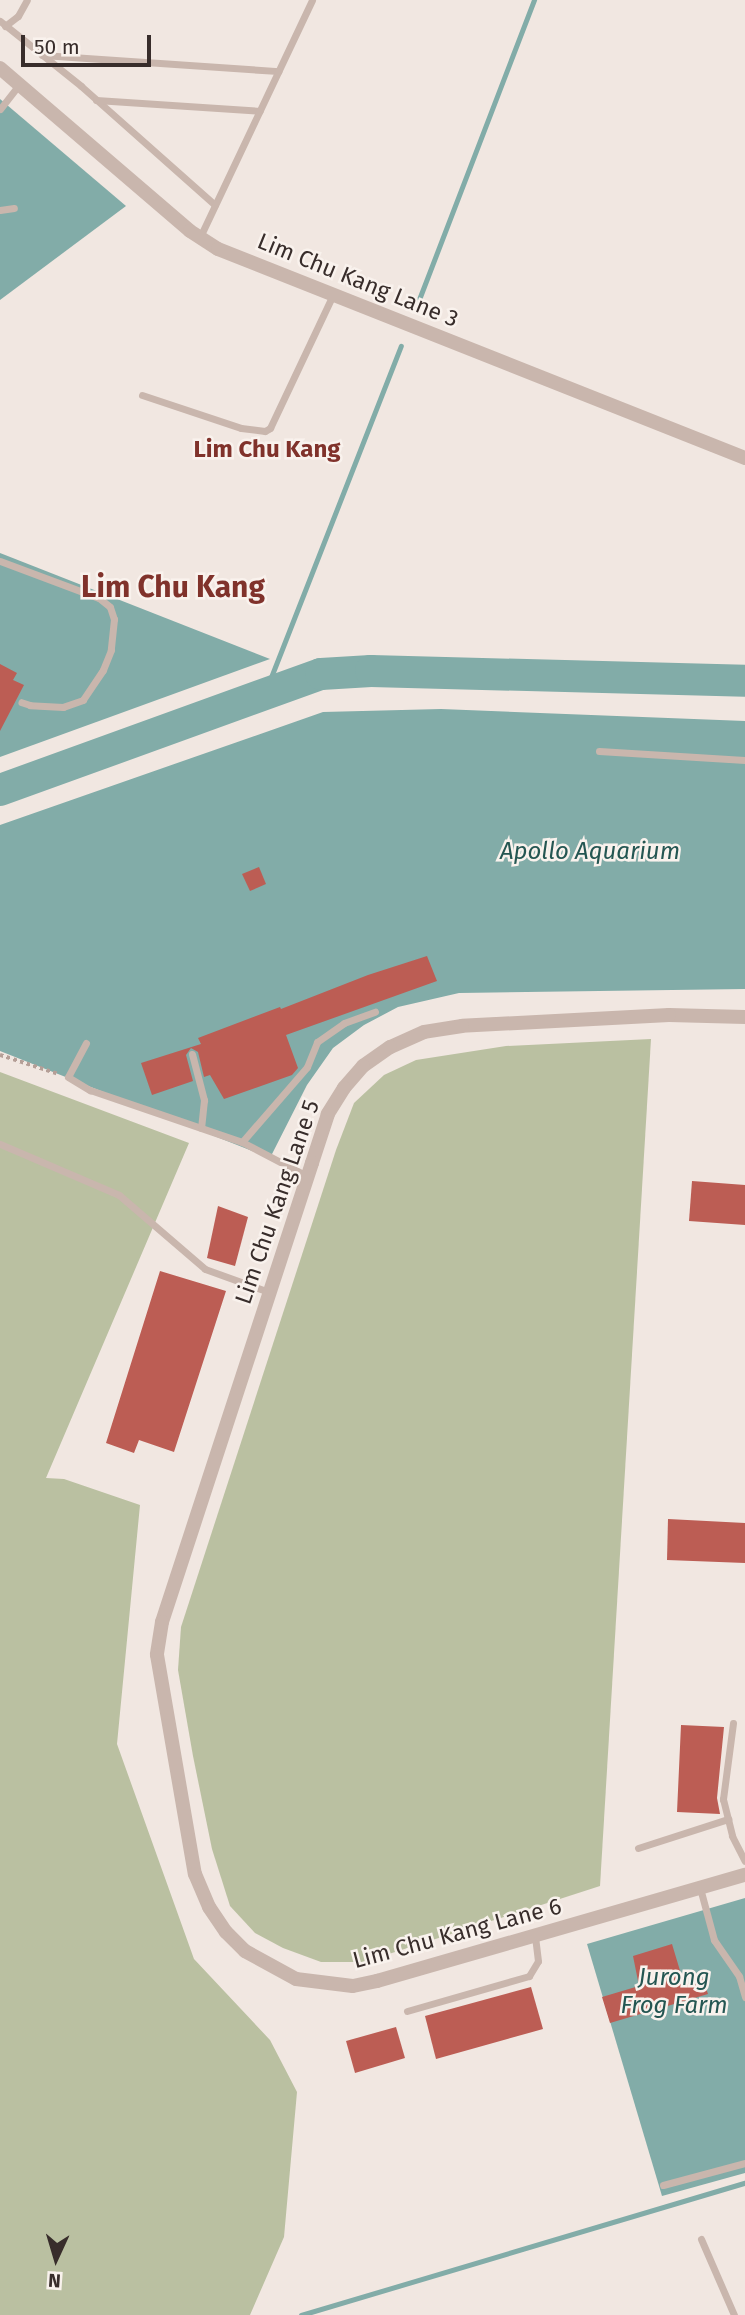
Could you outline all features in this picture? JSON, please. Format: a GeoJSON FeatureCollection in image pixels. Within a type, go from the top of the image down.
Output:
{"type":"FeatureCollection","features":[{"type":"Feature","properties":{"kind":"street","name":"Lim Chu Kang Lane 3"},"geometry":{"type":"LineString","coordinates":[[0,68],[200,238],[218,249],[745,458]]}},
{"type":"Feature","properties":{"kind":"street","name":"Lim Chu Kang Lane 5"},"geometry":{"type":"LineString","coordinates":[[157,1655],[162,1622],[328,1115],[344,1087],[363,1066],[390,1047],[424,1032],[462,1026],[669,1015],[745,1017]]}},
{"type":"Feature","properties":{"kind":"street","name":"Lim Chu Kang Lane 6"},"geometry":{"type":"LineString","coordinates":[[157,1655],[195,1874],[209,1907],[226,1932],[246,1951],[296,1979],[352,1986],[745,1875]]}},
{"type":"Feature","properties":{"kind":"lane"},"geometry":{"type":"LineString","coordinates":[[27,0],[18,16],[3,23],[95,99],[215,205]]}},
{"type":"Feature","properties":{"kind":"lane"},"geometry":{"type":"LineString","coordinates":[[200,238],[312,0]]}},
{"type":"Feature","properties":{"kind":"lane"},"geometry":{"type":"LineString","coordinates":[[41,55],[278,71]]}},
{"type":"Feature","properties":{"kind":"lane"},"geometry":{"type":"LineString","coordinates":[[0,109],[19,84]]}},
{"type":"Feature","properties":{"kind":"lane"},"geometry":{"type":"LineString","coordinates":[[95,99],[260,111]]}},
{"type":"Feature","properties":{"kind":"lane"},"geometry":{"type":"LineString","coordinates":[[0,210],[14,208]]}},
{"type":"Feature","properties":{"kind":"lane"},"geometry":{"type":"LineString","coordinates":[[142,395],[241,428],[265,431],[270,428],[333,295]]}},
{"type":"Feature","properties":{"kind":"lane"},"geometry":{"type":"LineString","coordinates":[[0,561],[99,598],[110,607],[114,619],[111,650],[103,670],[83,700],[63,707],[21,702]]}},
{"type":"Feature","properties":{"kind":"lane"},"geometry":{"type":"LineString","coordinates":[[599,751],[745,760]]}},
{"type":"Feature","properties":{"kind":"lane"},"geometry":{"type":"LineString","coordinates":[[242,1142],[307,1067],[317,1042],[344,1023],[375,1012]]}},
{"type":"Feature","properties":{"kind":"lane"},"geometry":{"type":"LineString","coordinates":[[86,1042],[68,1077],[90,1090],[242,1142],[307,1176]]}},
{"type":"Feature","properties":{"kind":"lane"},"geometry":{"type":"LineString","coordinates":[[192,1054],[204,1100],[201,1128]]}},
{"type":"Feature","properties":{"kind":"lane"},"geometry":{"type":"LineString","coordinates":[[0,1144],[119,1195],[205,1269],[269,1292]]}},
{"type":"Feature","properties":{"kind":"lane"},"geometry":{"type":"LineString","coordinates":[[733,1723],[723,1799],[732,1836],[745,1861]]}},
{"type":"Feature","properties":{"kind":"lane"},"geometry":{"type":"LineString","coordinates":[[638,1848],[728,1819]]}},
{"type":"Feature","properties":{"kind":"lane"},"geometry":{"type":"LineString","coordinates":[[700,1888],[715,1940],[739,1976],[745,1997]]}},
{"type":"Feature","properties":{"kind":"lane"},"geometry":{"type":"LineString","coordinates":[[407,2011],[529,1976],[538,1961],[535,1936]]}},
{"type":"Feature","properties":{"kind":"lane"},"geometry":{"type":"LineString","coordinates":[[663,2185],[745,2162]]}},
{"type":"Feature","properties":{"kind":"lane"},"geometry":{"type":"LineString","coordinates":[[701,2239],[734,2315]]}},
{"type":"Feature","properties":{"kind":"path"},"geometry":{"type":"LineString","coordinates":[[0,1055],[68,1077]]}},
{"type":"Feature","properties":{"kind":"green space"},"geometry":{"type":"Polygon","coordinates":[[[651,1039],[600,1886],[364,1962],[321,1962],[283,1948],[255,1933],[230,1906],[212,1849],[193,1756],[178,1670],[181,1627],[336,1150],[354,1103],[384,1075],[416,1060],[506,1046],[651,1039]]]}},
{"type":"Feature","properties":{"kind":"green space"},"geometry":{"type":"Polygon","coordinates":[[[0,1072],[189,1143],[46,1478],[64,1479],[140,1505],[117,1744],[194,1959],[270,2040],[297,2092],[284,2237],[250,2315],[0,2315],[0,1072]]]}},
{"type":"Feature","properties":{"kind":"water"},"geometry":{"type":"Polygon","coordinates":[[[0,99],[126,206],[0,300],[0,99]]]}},
{"type":"Feature","properties":{"kind":"water"},"geometry":{"type":"Polygon","coordinates":[[[0,553],[270,659],[0,757],[0,553]]]}},
{"type":"Feature","properties":{"kind":"water","name":"Apollo Aquarium"},"geometry":{"type":"Polygon","coordinates":[[[441,709],[745,721],[745,989],[459,993],[398,1007],[364,1025],[333,1048],[307,1085],[270,1158],[0,1051],[0,825],[323,712],[441,709]]]}},
{"type":"Feature","properties":{"kind":"water","name":"Jurong Frog Farm"},"geometry":{"type":"Polygon","coordinates":[[[745,1898],[745,2173],[662,2196],[587,1944],[745,1898]]]}},
{"type":"Feature","properties":{"kind":"building"},"geometry":{"type":"Polygon","coordinates":[[[0,664],[17,673],[13,680],[24,685],[0,731],[0,664]]]}},
{"type":"Feature","properties":{"kind":"building"},"geometry":{"type":"Polygon","coordinates":[[[259,867],[266,884],[250,891],[242,874],[259,867]]]}},
{"type":"Feature","properties":{"kind":"building"},"geometry":{"type":"Polygon","coordinates":[[[427,956],[437,981],[286,1035],[298,1068],[292,1075],[224,1099],[210,1075],[204,1077],[198,1052],[191,1048],[186,1055],[193,1081],[152,1095],[141,1063],[201,1044],[198,1038],[280,1007],[281,1009],[368,975],[427,956]]]}},
{"type":"Feature","properties":{"kind":"building"},"geometry":{"type":"Polygon","coordinates":[[[692,1181],[745,1185],[745,1225],[689,1221],[692,1181]]]}},
{"type":"Feature","properties":{"kind":"building"},"geometry":{"type":"Polygon","coordinates":[[[218,1206],[248,1217],[235,1266],[207,1258],[218,1206]]]}},
{"type":"Feature","properties":{"kind":"building"},"geometry":{"type":"Polygon","coordinates":[[[160,1271],[226,1291],[174,1452],[139,1440],[134,1453],[106,1443],[160,1271]]]}},
{"type":"Feature","properties":{"kind":"building"},"geometry":{"type":"Polygon","coordinates":[[[668,1519],[745,1523],[745,1563],[667,1560],[668,1519]]]}},
{"type":"Feature","properties":{"kind":"building"},"geometry":{"type":"Polygon","coordinates":[[[681,1725],[724,1727],[717,1798],[720,1814],[677,1812],[681,1725]]]}},
{"type":"Feature","properties":{"kind":"building"},"geometry":{"type":"Polygon","coordinates":[[[672,1944],[684,1984],[703,1979],[708,1994],[610,2023],[602,1997],[639,1986],[633,1956],[672,1944]]]}},
{"type":"Feature","properties":{"kind":"building"},"geometry":{"type":"Polygon","coordinates":[[[531,1987],[543,2029],[436,2059],[425,2016],[531,1987]]]}},
{"type":"Feature","properties":{"kind":"building"},"geometry":{"type":"Polygon","coordinates":[[[396,2027],[405,2058],[355,2073],[346,2041],[396,2027]]]}},
{"type":"Feature","properties":{"kind":"waterway"},"geometry":{"type":"LineString","coordinates":[[418,302],[534,0]]}},
{"type":"Feature","properties":{"kind":"waterway"},"geometry":{"type":"LineString","coordinates":[[264,695],[401,346]]}},
{"type":"Feature","properties":{"kind":"waterway"},"geometry":{"type":"LineString","coordinates":[[0,790],[321,674],[371,671],[745,681]]}},
{"type":"Feature","properties":{"kind":"waterway"},"geometry":{"type":"LineString","coordinates":[[301,2315],[745,2183]]}},
{"type":"Feature","properties":{"kind":"district","name":"Lim Chu Kang"},"geometry":{"type":"Point","coordinates":[267,450]}},
{"type":"Feature","properties":{"kind":"district","name":"Lim Chu Kang"},"geometry":{"type":"Point","coordinates":[173,587]}}]}
